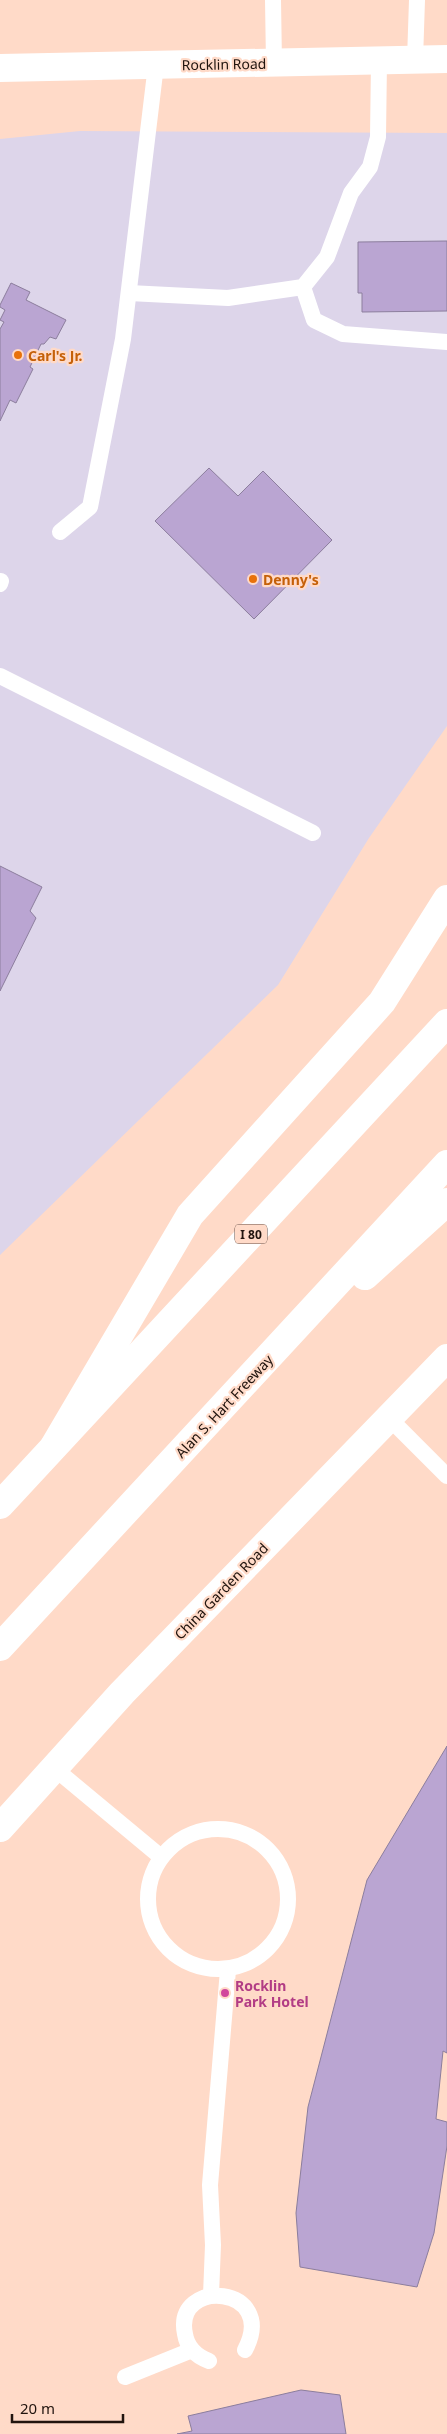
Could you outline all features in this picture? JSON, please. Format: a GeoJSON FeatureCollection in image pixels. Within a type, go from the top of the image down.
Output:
{"type":"FeatureCollection","features":[{"type":"Feature","properties":{"kind":"main road","name":"Rocklin Road"},"geometry":{"type":"LineString","coordinates":[[0,68],[447,59]]}},
{"type":"Feature","properties":{"kind":"main road"},"geometry":{"type":"LineString","coordinates":[[54,1446],[190,1215],[382,1002],[447,899]]}},
{"type":"Feature","properties":{"kind":"main road","name":"I 80"},"geometry":{"type":"LineString","coordinates":[[0,1504],[447,1022]]}},
{"type":"Feature","properties":{"kind":"main road","name":"Alan S. Hart Freeway"},"geometry":{"type":"LineString","coordinates":[[0,1647],[447,1164]]}},
{"type":"Feature","properties":{"kind":"main road"},"geometry":{"type":"LineString","coordinates":[[241,1388],[447,1202]]}},
{"type":"Feature","properties":{"kind":"main road","name":"China Garden Road"},"geometry":{"type":"LineString","coordinates":[[0,1828],[122,1693],[447,1358]]}},
{"type":"Feature","properties":{"kind":"lane"},"geometry":{"type":"LineString","coordinates":[[273,0],[274,63]]}},
{"type":"Feature","properties":{"kind":"lane"},"geometry":{"type":"LineString","coordinates":[[415,60],[417,0]]}},
{"type":"Feature","properties":{"kind":"lane"},"geometry":{"type":"LineString","coordinates":[[129,293],[228,298],[303,287],[328,257],[351,193],[370,167],[378,137],[379,61]]}},
{"type":"Feature","properties":{"kind":"lane"},"geometry":{"type":"LineString","coordinates":[[60,532],[90,507],[123,339],[156,65]]}},
{"type":"Feature","properties":{"kind":"lane"},"geometry":{"type":"LineString","coordinates":[[303,287],[314,320],[343,334],[447,342]]}},
{"type":"Feature","properties":{"kind":"lane"},"geometry":{"type":"LineString","coordinates":[[0,676],[313,833]]}},
{"type":"Feature","properties":{"kind":"lane"},"geometry":{"type":"LineString","coordinates":[[389,1418],[447,1476]]}},
{"type":"Feature","properties":{"kind":"lane"},"geometry":{"type":"LineString","coordinates":[[54,1768],[161,1857]]}},
{"type":"Feature","properties":{"kind":"lane"},"geometry":{"type":"LineString","coordinates":[[208,1829],[236,1830],[261,1843],[280,1863],[289,1889],[287,1917],[275,1942],[254,1961],[228,1970],[200,1968],[175,1956],[156,1935],[147,1909],[149,1882],[161,1857],[182,1838],[208,1829]]}},
{"type":"Feature","properties":{"kind":"lane"},"geometry":{"type":"LineString","coordinates":[[211,2295],[213,2245],[210,2185],[228,1970]]}},
{"type":"Feature","properties":{"kind":"lane"},"geometry":{"type":"LineString","coordinates":[[209,2361],[192,2350],[186,2340],[184,2328],[186,2317],[191,2308],[200,2300],[211,2295],[222,2294],[232,2298],[248,2312],[252,2332],[245,2350]]}},
{"type":"Feature","properties":{"kind":"lane"},"geometry":{"type":"LineString","coordinates":[[125,2378],[192,2350]]}},
{"type":"Feature","properties":{"kind":"shaded area"},"geometry":{"type":"Polygon","coordinates":[[[80,131],[447,133],[447,726],[369,838],[278,985],[0,1255],[0,139],[80,131]]]}},
{"type":"Feature","properties":{"kind":"building"},"geometry":{"type":"Polygon","coordinates":[[[447,241],[447,311],[362,312],[362,293],[358,293],[358,242],[447,241]]]}},
{"type":"Feature","properties":{"kind":"building","name":"Carl's Jr."},"geometry":{"type":"Polygon","coordinates":[[[11,283],[30,292],[26,300],[66,320],[56,339],[50,337],[44,344],[41,344],[30,367],[33,369],[16,403],[10,400],[0,421],[0,329],[4,322],[0,320],[5,310],[0,305],[11,283]]]}},
{"type":"Feature","properties":{"kind":"building","name":"Denny's"},"geometry":{"type":"Polygon","coordinates":[[[209,468],[238,496],[263,471],[332,540],[254,619],[155,521],[209,468]]]}},
{"type":"Feature","properties":{"kind":"building"},"geometry":{"type":"Polygon","coordinates":[[[0,866],[42,887],[30,911],[36,918],[0,991],[0,866]]]}},
{"type":"Feature","properties":{"kind":"building"},"geometry":{"type":"Polygon","coordinates":[[[447,1746],[447,2053],[443,2051],[436,2119],[447,2122],[447,2146],[434,2233],[417,2287],[300,2267],[296,2213],[308,2107],[367,1880],[447,1746]]]}},
{"type":"Feature","properties":{"kind":"building"},"geometry":{"type":"Polygon","coordinates":[[[301,2390],[340,2395],[346,2434],[177,2434],[192,2431],[188,2416],[301,2390]]]}},
{"type":"Feature","properties":{"kind":"place","name":"Carl's Jr."},"geometry":{"type":"Point","coordinates":[18,355]}},
{"type":"Feature","properties":{"kind":"place","name":"Denny's"},"geometry":{"type":"Point","coordinates":[253,579]}},
{"type":"Feature","properties":{"kind":"place","name":"Rocklin Park Hotel"},"geometry":{"type":"Point","coordinates":[225,1993]}}]}
